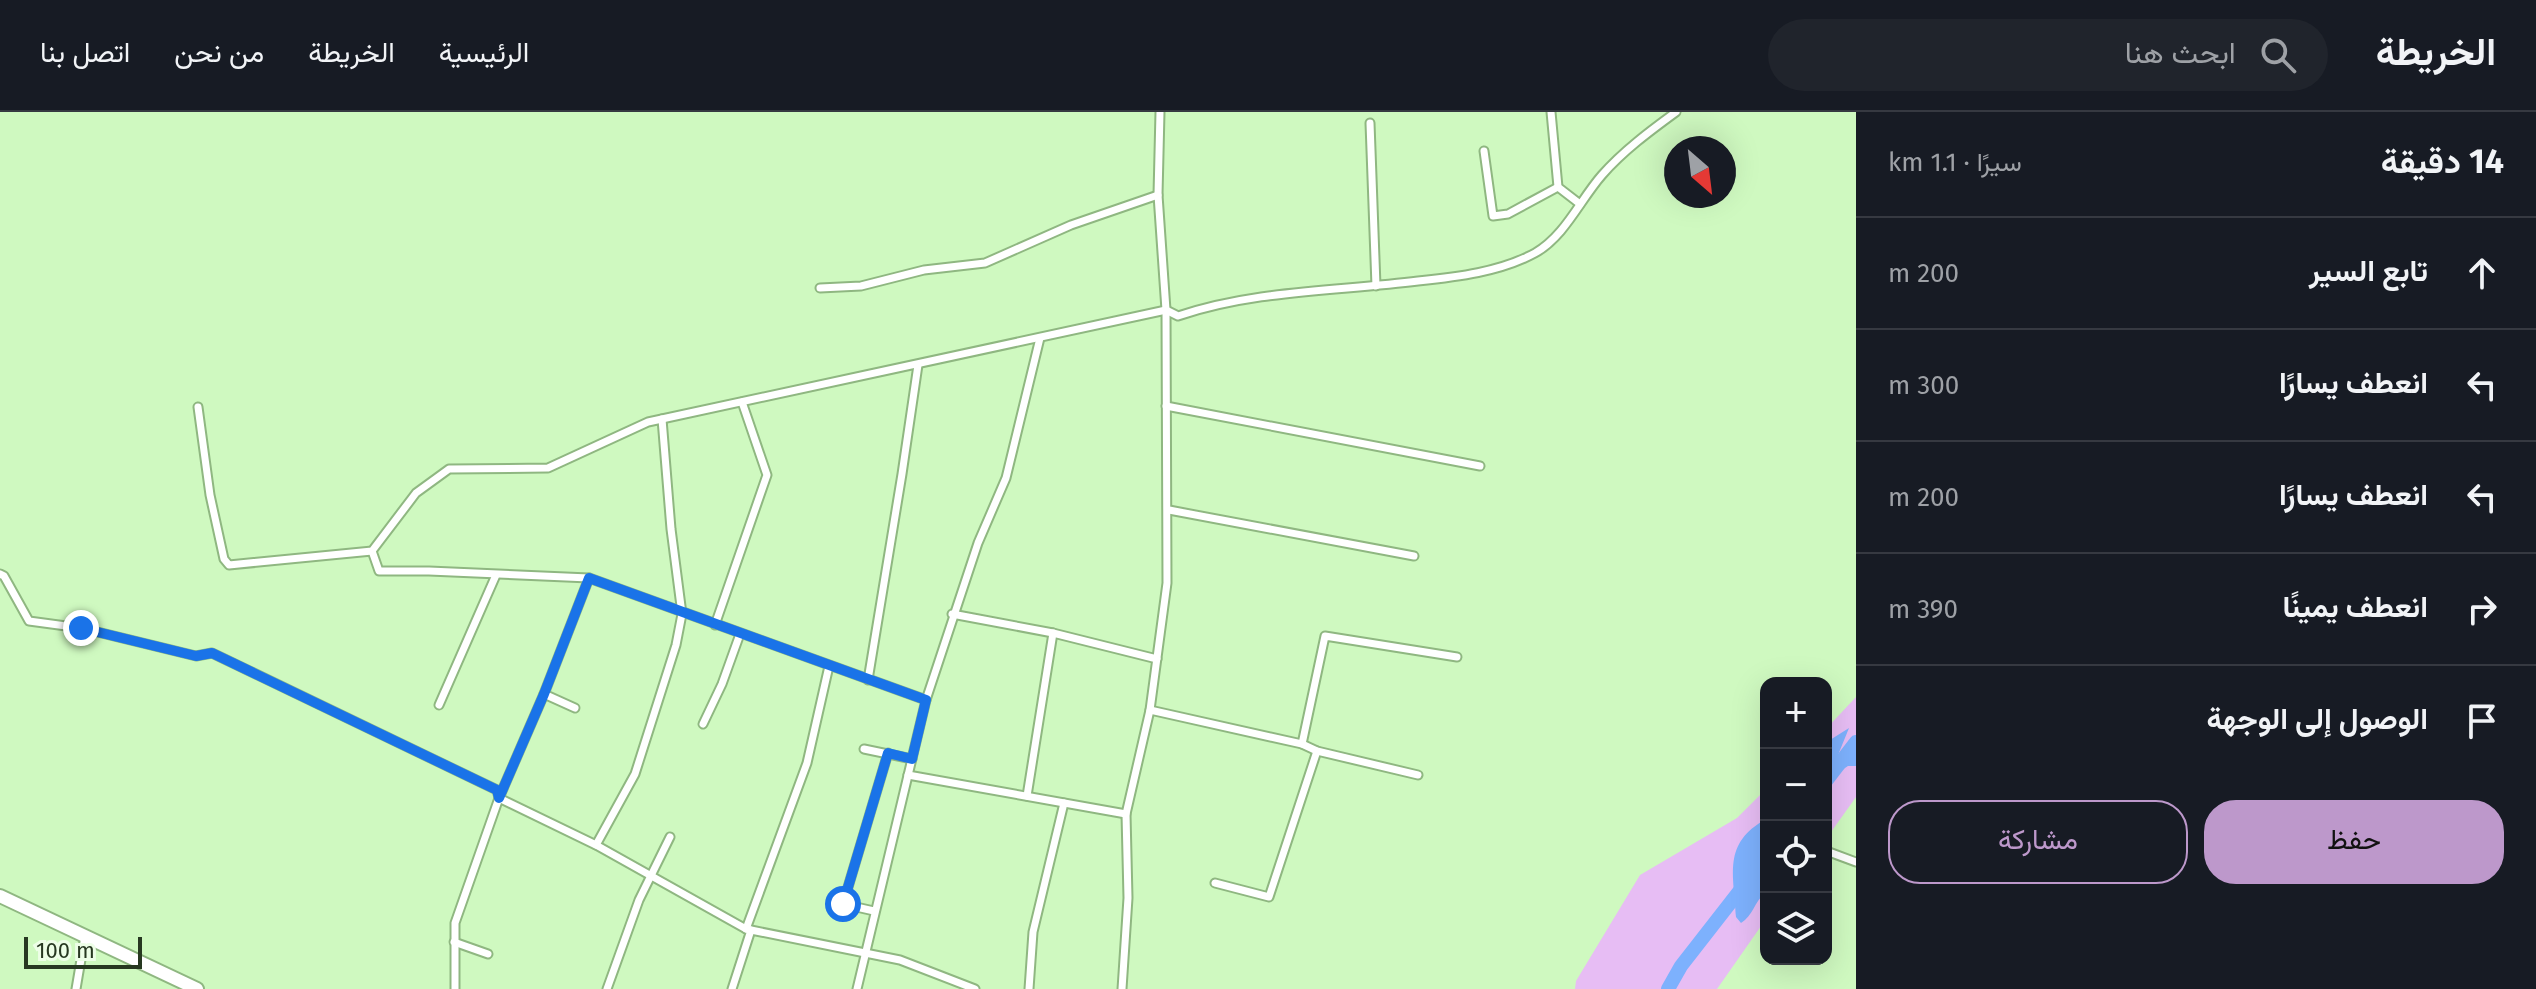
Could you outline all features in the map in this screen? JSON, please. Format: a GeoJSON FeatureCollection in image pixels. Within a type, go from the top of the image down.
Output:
{"type":"FeatureCollection","features":[{"type":"Feature","properties":{"kind":"highway"},"geometry":{"type":"LineString","coordinates":[[0,896],[197,989]]}},
{"type":"Feature","properties":{"kind":"street"},"geometry":{"type":"LineString","coordinates":[[1122,989],[1128,898],[1126,814],[1150,710],[1167,583],[1166,310],[1158,195],[1160,112]]}},
{"type":"Feature","properties":{"kind":"street"},"geometry":{"type":"LineString","coordinates":[[1551,112],[1558,187],[1580,204]]}},
{"type":"Feature","properties":{"kind":"street"},"geometry":{"type":"LineString","coordinates":[[198,407],[210,495],[224,559],[229,565],[372,551],[416,493],[449,469],[548,468],[648,422],[1166,310],[1178,316],[1201,308],[1258,298],[1449,278],[1514,263],[1539,250],[1561,229],[1603,174],[1676,112]]}},
{"type":"Feature","properties":{"kind":"street"},"geometry":{"type":"LineString","coordinates":[[1370,123],[1376,286]]}},
{"type":"Feature","properties":{"kind":"street"},"geometry":{"type":"LineString","coordinates":[[1484,151],[1493,216],[1508,214],[1558,187]]}},
{"type":"Feature","properties":{"kind":"street"},"geometry":{"type":"LineString","coordinates":[[820,288],[861,286],[924,270],[985,263],[1071,225],[1158,195]]}},
{"type":"Feature","properties":{"kind":"street"},"geometry":{"type":"LineString","coordinates":[[857,989],[926,700],[952,614],[1006,478],[1040,338]]}},
{"type":"Feature","properties":{"kind":"street"},"geometry":{"type":"LineString","coordinates":[[868,680],[918,365]]}},
{"type":"Feature","properties":{"kind":"street"},"geometry":{"type":"LineString","coordinates":[[715,625],[767,475],[742,402]]}},
{"type":"Feature","properties":{"kind":"street"},"geometry":{"type":"LineString","coordinates":[[1166,406],[1480,466]]}},
{"type":"Feature","properties":{"kind":"street"},"geometry":{"type":"LineString","coordinates":[[596,845],[635,774],[676,645],[682,614],[662,419]]}},
{"type":"Feature","properties":{"kind":"street"},"geometry":{"type":"LineString","coordinates":[[1169,510],[1414,556]]}},
{"type":"Feature","properties":{"kind":"street"},"geometry":{"type":"LineString","coordinates":[[372,551],[379,571],[589,578],[926,700]]}},
{"type":"Feature","properties":{"kind":"street"},"geometry":{"type":"LineString","coordinates":[[0,574],[29,621],[81,628],[196,656],[212,653],[497,790],[499,798]]}},
{"type":"Feature","properties":{"kind":"street"},"geometry":{"type":"LineString","coordinates":[[439,705],[496,575]]}},
{"type":"Feature","properties":{"kind":"street"},"geometry":{"type":"LineString","coordinates":[[455,989],[455,923],[499,798],[589,578]]}},
{"type":"Feature","properties":{"kind":"street"},"geometry":{"type":"LineString","coordinates":[[952,614],[1053,633],[1157,659]]}},
{"type":"Feature","properties":{"kind":"street"},"geometry":{"type":"LineString","coordinates":[[1027,796],[1053,633]]}},
{"type":"Feature","properties":{"kind":"street"},"geometry":{"type":"LineString","coordinates":[[703,724],[740,634]]}},
{"type":"Feature","properties":{"kind":"street"},"geometry":{"type":"LineString","coordinates":[[1302,744],[1325,636],[1457,657]]}},
{"type":"Feature","properties":{"kind":"street"},"geometry":{"type":"LineString","coordinates":[[732,989],[749,930],[807,763],[829,666]]}},
{"type":"Feature","properties":{"kind":"street"},"geometry":{"type":"LineString","coordinates":[[544,694],[575,708]]}},
{"type":"Feature","properties":{"kind":"street"},"geometry":{"type":"LineString","coordinates":[[1150,710],[1302,744],[1317,751],[1418,775]]}},
{"type":"Feature","properties":{"kind":"street"},"geometry":{"type":"LineString","coordinates":[[864,749],[912,759]]}},
{"type":"Feature","properties":{"kind":"street"},"geometry":{"type":"LineString","coordinates":[[1215,883],[1269,897],[1317,751]]}},
{"type":"Feature","properties":{"kind":"street"},"geometry":{"type":"LineString","coordinates":[[874,911],[843,904],[888,753]]}},
{"type":"Feature","properties":{"kind":"street"},"geometry":{"type":"LineString","coordinates":[[908,775],[1126,814]]}},
{"type":"Feature","properties":{"kind":"street"},"geometry":{"type":"LineString","coordinates":[[499,798],[596,845],[749,930],[900,960],[975,989]]}},
{"type":"Feature","properties":{"kind":"street"},"geometry":{"type":"LineString","coordinates":[[1029,989],[1033,932],[1064,803]]}},
{"type":"Feature","properties":{"kind":"street"},"geometry":{"type":"LineString","coordinates":[[607,989],[639,900],[670,837]]}},
{"type":"Feature","properties":{"kind":"street"},"geometry":{"type":"LineString","coordinates":[[1832,853],[1856,862]]}},
{"type":"Feature","properties":{"kind":"street"},"geometry":{"type":"LineString","coordinates":[[76,989],[85,936]]}},
{"type":"Feature","properties":{"kind":"street"},"geometry":{"type":"LineString","coordinates":[[454,942],[488,954]]}},
{"type":"Feature","properties":{"kind":"shaded area"},"geometry":{"type":"Polygon","coordinates":[[[1856,697],[1856,797],[1832,831],[1832,749],[1832,723],[1856,697]]]}},
{"type":"Feature","properties":{"kind":"shaded area"},"geometry":{"type":"Polygon","coordinates":[[[1760,795],[1760,928],[1717,989],[1575,989],[1576,981],[1640,875],[1737,818],[1760,795]]]}},
{"type":"Feature","properties":{"kind":"water"},"geometry":{"type":"Polygon","coordinates":[[[1849,728],[1838,755],[1843,756],[1852,749],[1856,740],[1856,766],[1848,766],[1832,776],[1832,749],[1832,739],[1849,728]]]}},
{"type":"Feature","properties":{"kind":"water"},"geometry":{"type":"Polygon","coordinates":[[[1760,823],[1760,899],[1741,923],[1736,917],[1734,861],[1742,839],[1760,823]]]}},
{"type":"Feature","properties":{"kind":"waterway"},"geometry":{"type":"LineString","coordinates":[[1832,773],[1856,742]]}},
{"type":"Feature","properties":{"kind":"waterway"},"geometry":{"type":"LineString","coordinates":[[1668,989],[1681,966],[1760,865]]}},
{"type":"Feature","properties":{"kind":"route"},"geometry":{"type":"LineString","coordinates":[[81,628],[196,656],[212,653],[497,790],[499,798],[589,578],[926,700],[912,759],[888,753],[843,904]]}}]}
